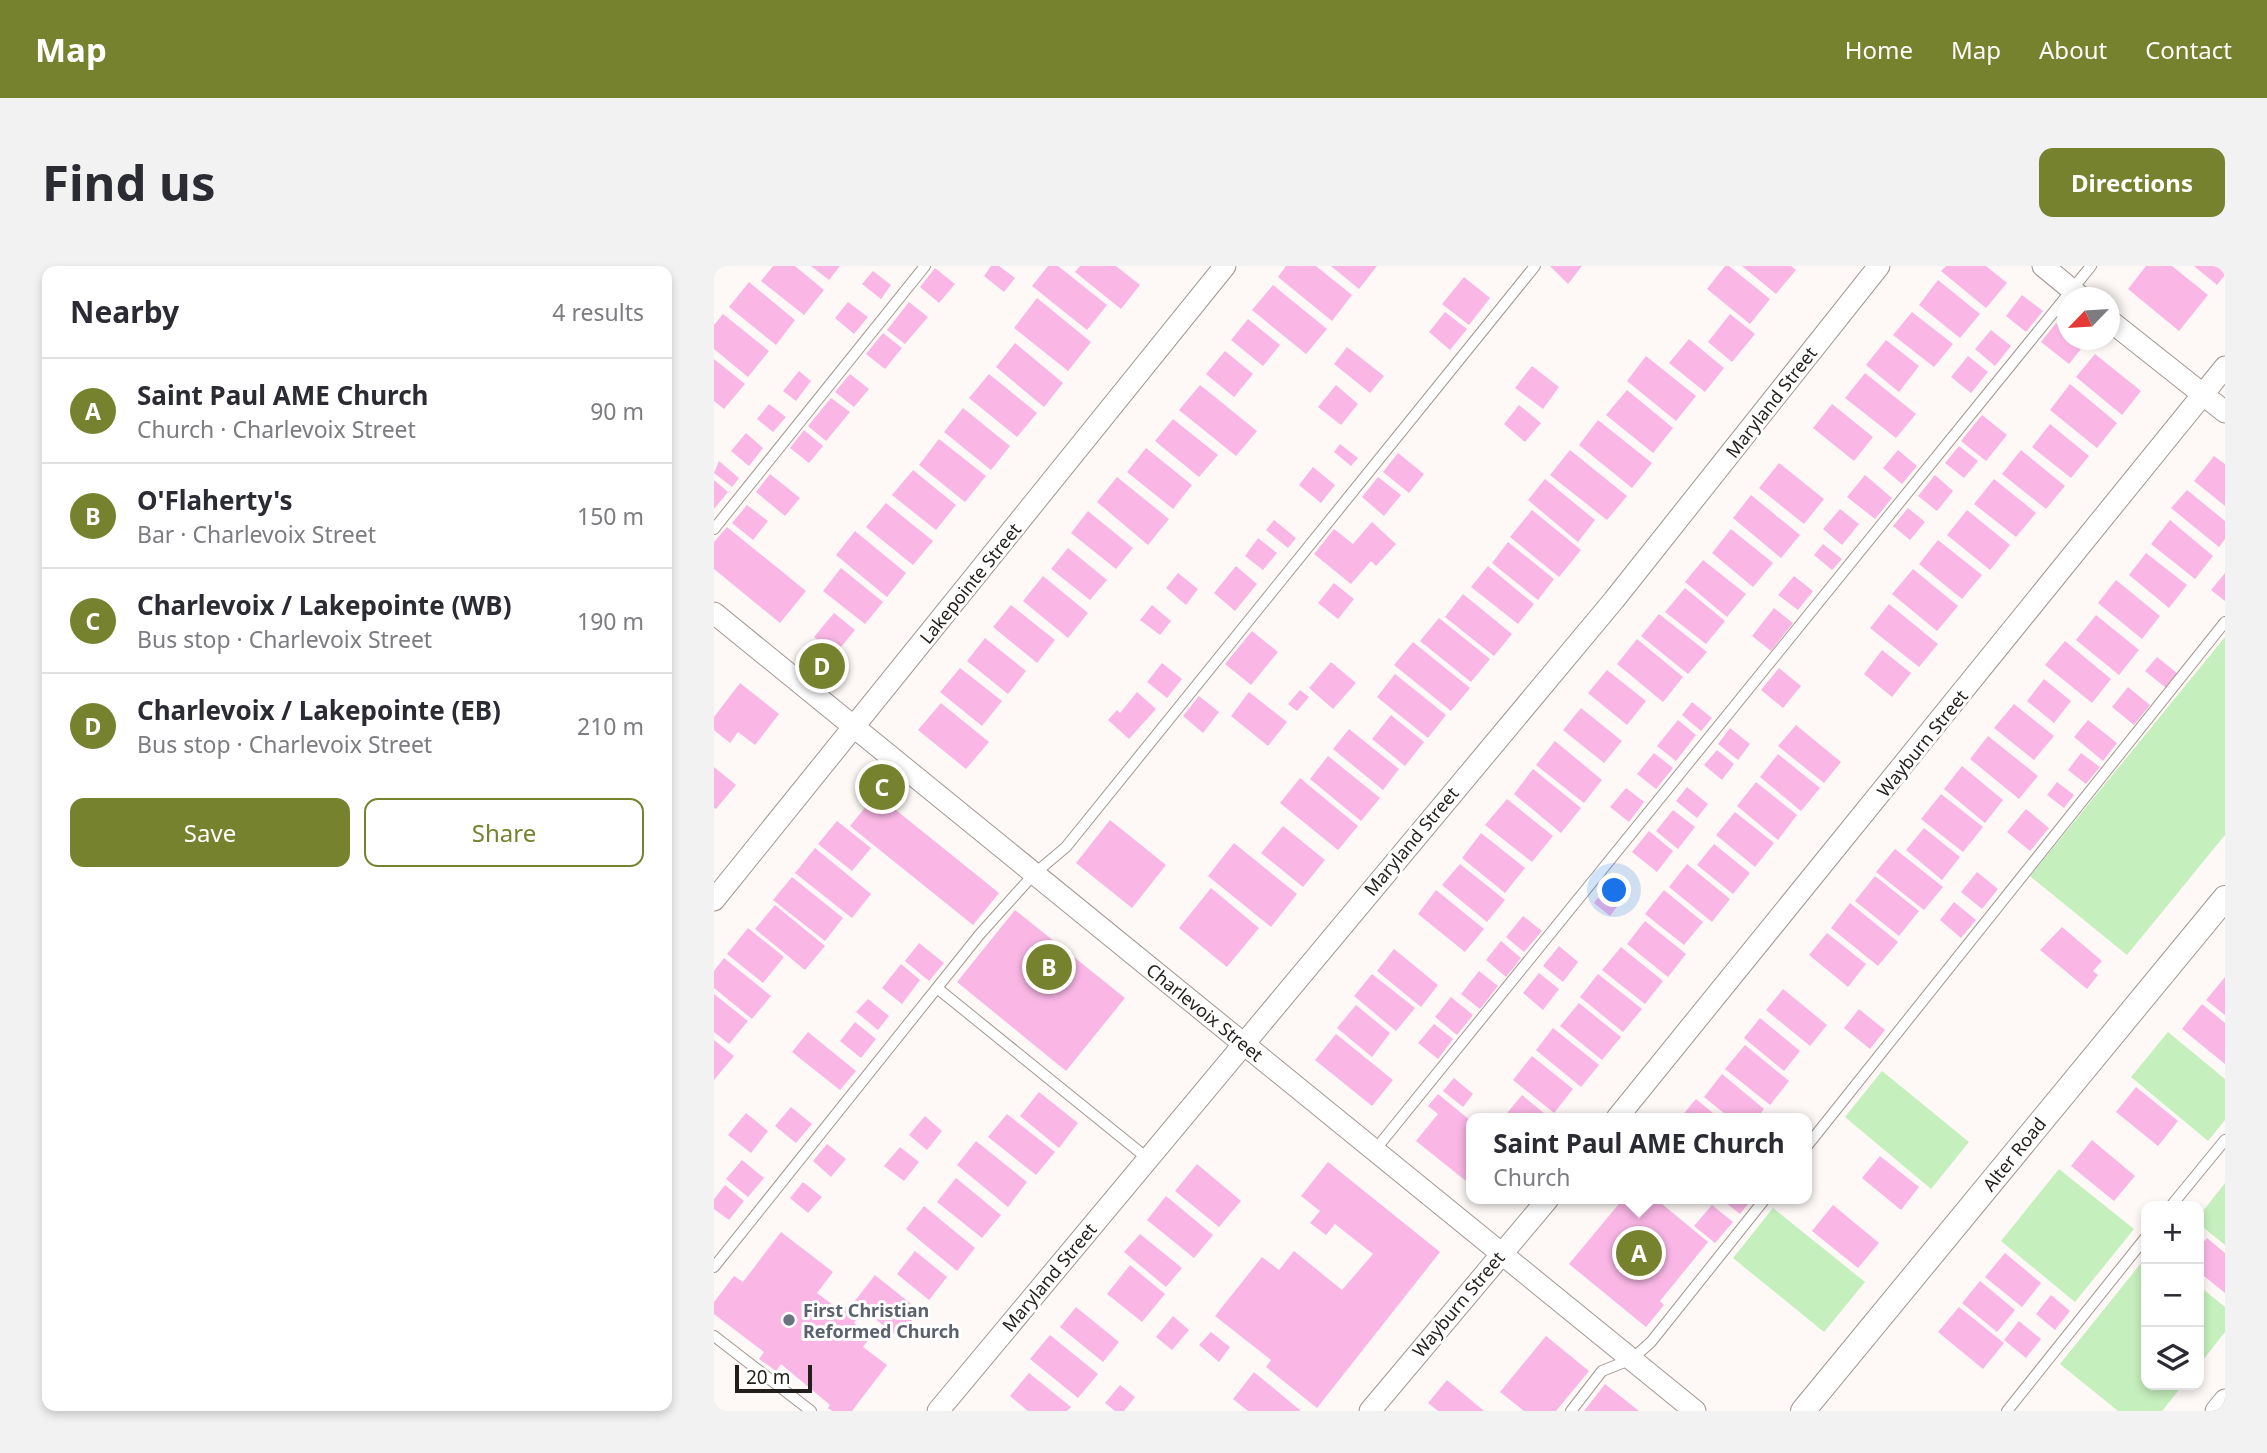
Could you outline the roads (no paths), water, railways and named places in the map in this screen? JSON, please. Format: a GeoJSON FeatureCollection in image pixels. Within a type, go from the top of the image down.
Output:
{"type":"FeatureCollection","features":[{"type":"Feature","properties":{"kind":"street","name":"Lakepointe Street"},"geometry":{"type":"LineString","coordinates":[[714,900],[1225,266]]}},
{"type":"Feature","properties":{"kind":"street","name":"Maryland Street"},"geometry":{"type":"LineString","coordinates":[[938,1411],[1242,1043],[1614,600],[1879,266]]}},
{"type":"Feature","properties":{"kind":"street"},"geometry":{"type":"LineString","coordinates":[[2043,266],[2068,287]]}},
{"type":"Feature","properties":{"kind":"street"},"geometry":{"type":"LineString","coordinates":[[2120,329],[2225,412]]}},
{"type":"Feature","properties":{"kind":"street","name":"Wayburn Street"},"geometry":{"type":"LineString","coordinates":[[1621,1113],[2225,367]]}},
{"type":"Feature","properties":{"kind":"street","name":"Charlevoix Street"},"geometry":{"type":"LineString","coordinates":[[714,614],[1695,1411]]}},
{"type":"Feature","properties":{"kind":"street","name":"Alter Road"},"geometry":{"type":"LineString","coordinates":[[1803,1411],[2225,898]]}},
{"type":"Feature","properties":{"kind":"street","name":"Wayburn Street"},"geometry":{"type":"LineString","coordinates":[[1370,1411],[1544,1204]]}},
{"type":"Feature","properties":{"kind":"street"},"geometry":{"type":"LineString","coordinates":[[2216,1411],[2225,1400]]}},
{"type":"Feature","properties":{"kind":"lane"},"geometry":{"type":"LineString","coordinates":[[714,528],[925,266]]}},
{"type":"Feature","properties":{"kind":"lane"},"geometry":{"type":"LineString","coordinates":[[714,1267],[937,988],[1034,874],[1066,847],[1535,266]]}},
{"type":"Feature","properties":{"kind":"lane"},"geometry":{"type":"LineString","coordinates":[[2080,287],[2091,266]]}},
{"type":"Feature","properties":{"kind":"lane"},"geometry":{"type":"LineString","coordinates":[[1375,1150],[2057,318]]}},
{"type":"Feature","properties":{"kind":"lane"},"geometry":{"type":"LineString","coordinates":[[1812,1140],[2225,622]]}},
{"type":"Feature","properties":{"kind":"lane"},"geometry":{"type":"LineString","coordinates":[[937,988],[1147,1158]]}},
{"type":"Feature","properties":{"kind":"lane"},"geometry":{"type":"LineString","coordinates":[[2175,1201],[2225,1140]]}},
{"type":"Feature","properties":{"kind":"lane"},"geometry":{"type":"LineString","coordinates":[[1571,1411],[1602,1371],[1632,1359],[1651,1342],[1761,1204]]}},
{"type":"Feature","properties":{"kind":"lane"},"geometry":{"type":"LineString","coordinates":[[2007,1411],[2141,1243]]}},
{"type":"Feature","properties":{"kind":"lane"},"geometry":{"type":"LineString","coordinates":[[714,1336],[811,1411]]}},
{"type":"Feature","properties":{"kind":"place","name":"Charlevoix / Lakepointe (EB)"},"geometry":{"type":"Point","coordinates":[822,666]}},
{"type":"Feature","properties":{"kind":"place","name":"Charlevoix / Lakepointe (WB)"},"geometry":{"type":"Point","coordinates":[882,787]}},
{"type":"Feature","properties":{"kind":"place","name":"O'Flaherty's"},"geometry":{"type":"Point","coordinates":[1049,967]}},
{"type":"Feature","properties":{"kind":"place","name":"Saint Paul AME Church"},"geometry":{"type":"Point","coordinates":[1639,1253]}},
{"type":"Feature","properties":{"kind":"place","name":"First Christian Reformed Church"},"geometry":{"type":"Point","coordinates":[789,1320]}}]}
